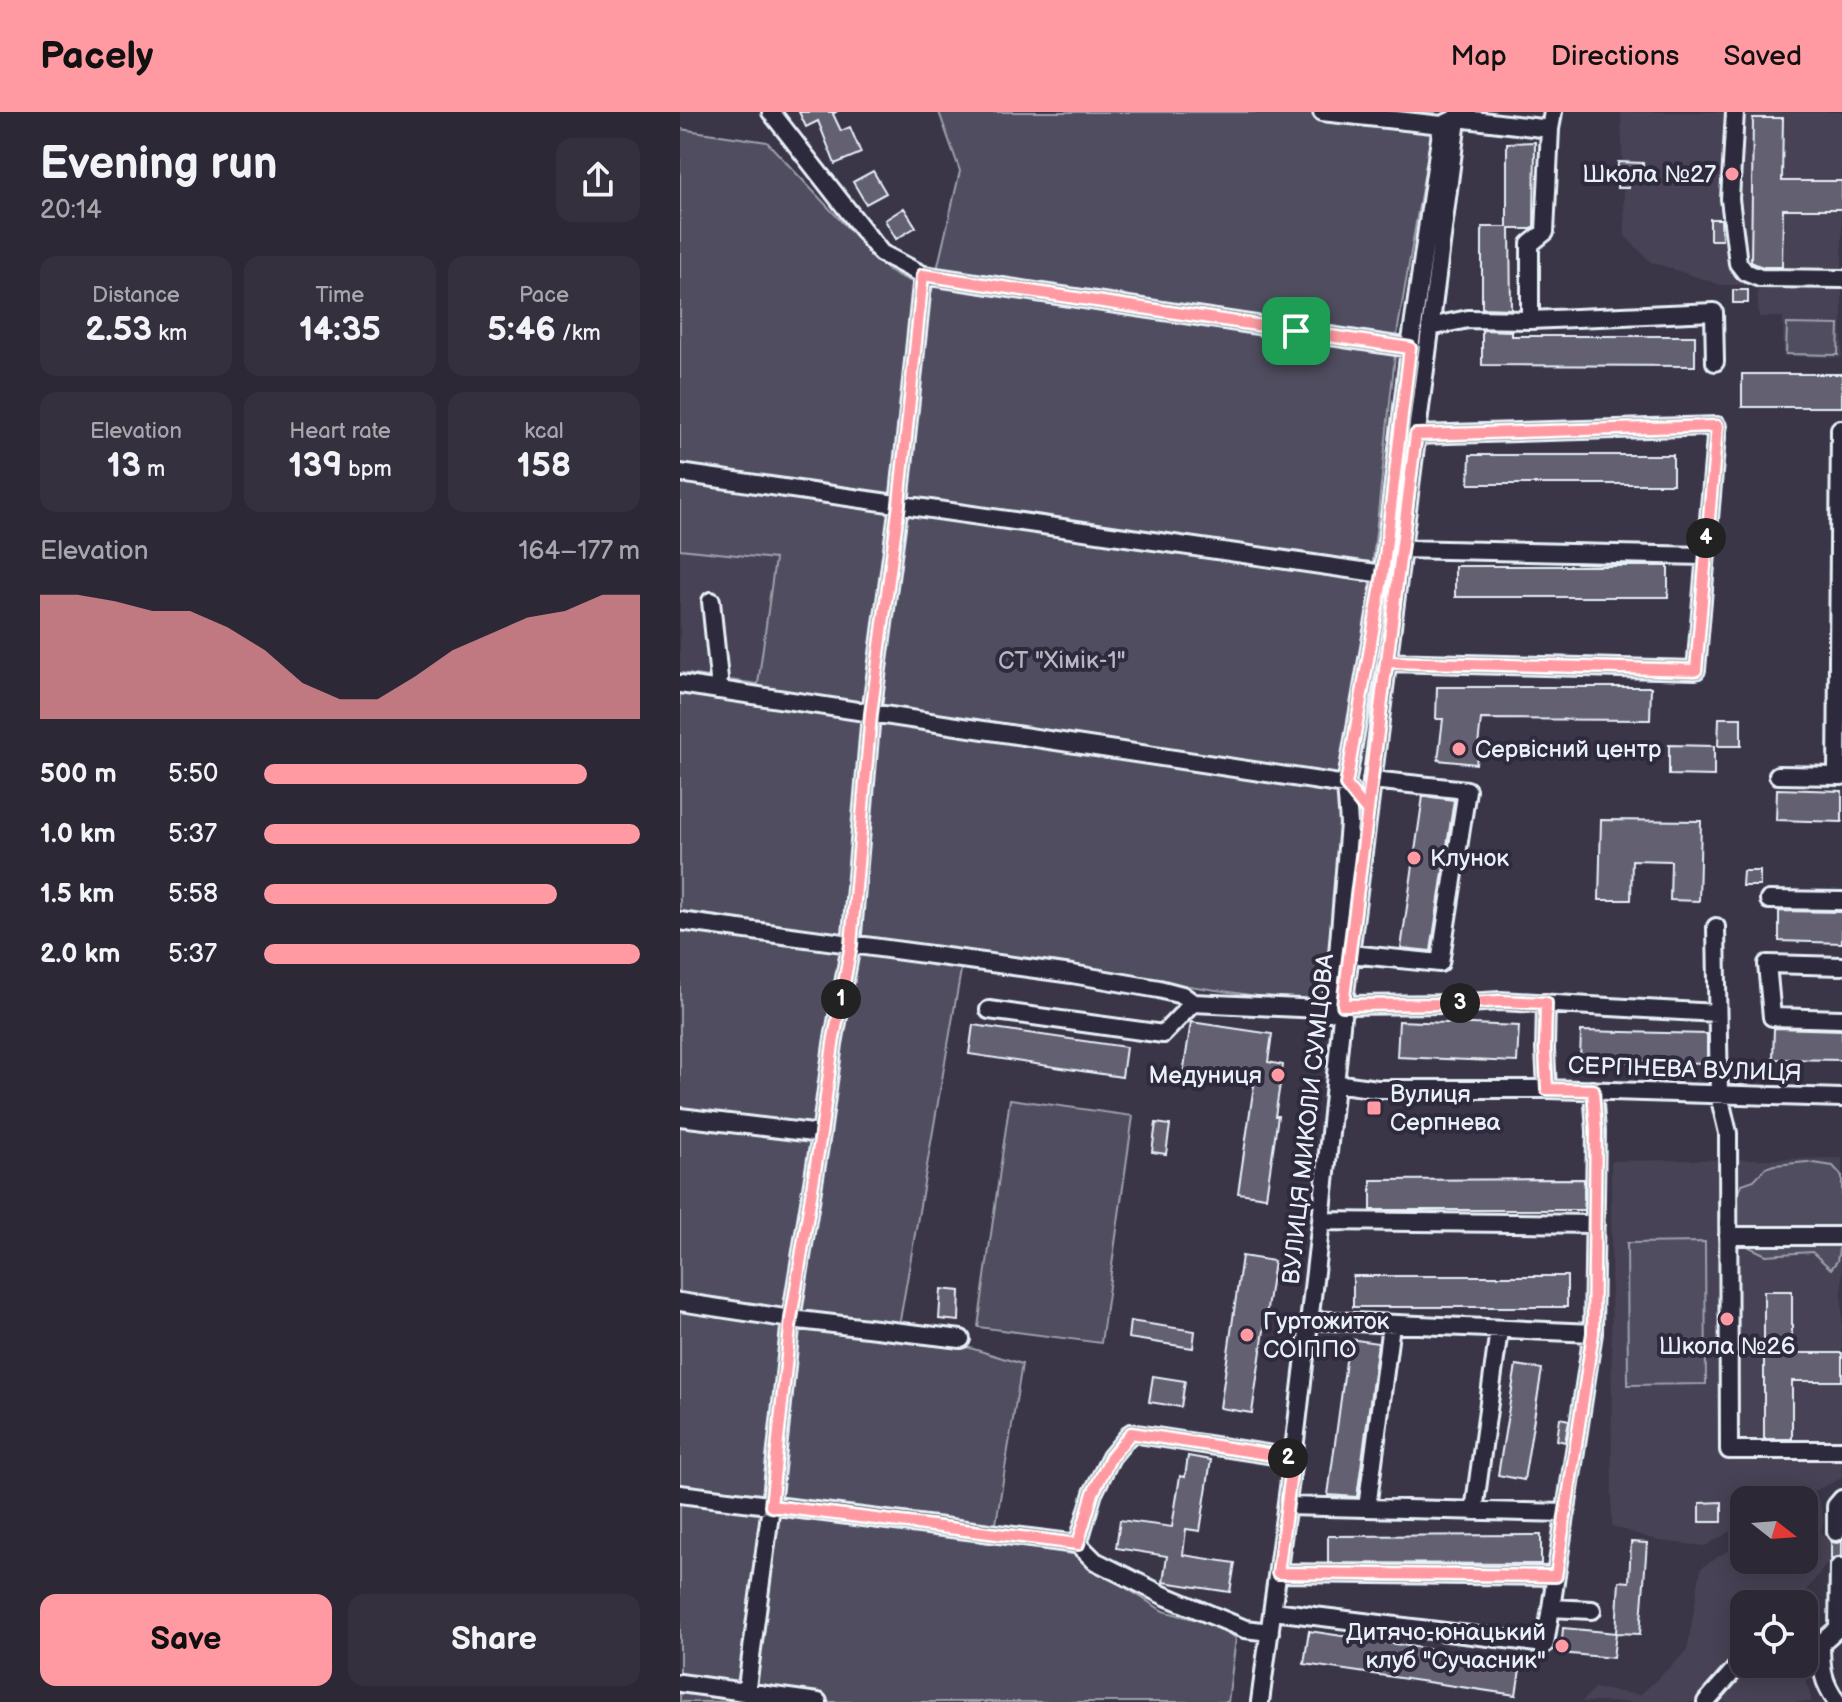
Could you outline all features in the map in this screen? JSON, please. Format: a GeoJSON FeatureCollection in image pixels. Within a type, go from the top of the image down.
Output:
{"type":"FeatureCollection","features":[{"type":"Feature","properties":{"kind":"street"},"geometry":{"type":"LineString","coordinates":[[771,112],[881,253],[923,275],[1410,348]]}},
{"type":"Feature","properties":{"kind":"street"},"geometry":{"type":"LineString","coordinates":[[1322,112],[1452,119],[1550,129]]}},
{"type":"Feature","properties":{"kind":"street"},"geometry":{"type":"LineString","coordinates":[[1530,320],[1530,244],[1545,232],[1553,112]]}},
{"type":"Feature","properties":{"kind":"street"},"geometry":{"type":"LineString","coordinates":[[1735,112],[1730,199],[1738,263],[1745,272],[1760,278],[1842,279]]}},
{"type":"Feature","properties":{"kind":"street"},"geometry":{"type":"LineString","coordinates":[[1338,1011],[1336,978],[1349,824],[1346,785],[1383,574],[1410,348],[1452,119]]}},
{"type":"Feature","properties":{"kind":"street","name":"ВУЛИЦЯ МИКОЛИ СУМЦОВА"},"geometry":{"type":"LineString","coordinates":[[1260,1702],[1321,1221],[1335,1083],[1338,1011],[1350,954],[1430,327],[1452,119]]}},
{"type":"Feature","properties":{"kind":"street"},"geometry":{"type":"LineString","coordinates":[[746,1697],[791,1319],[851,945],[871,714],[899,504],[923,275]]}},
{"type":"Feature","properties":{"kind":"street"},"geometry":{"type":"LineString","coordinates":[[1430,327],[1468,319],[1530,320],[1714,312],[1715,362]]}},
{"type":"Feature","properties":{"kind":"street"},"geometry":{"type":"LineString","coordinates":[[1386,662],[1696,670],[1717,426],[1416,435]]}},
{"type":"Feature","properties":{"kind":"street"},"geometry":{"type":"LineString","coordinates":[[1778,775],[1840,776],[1840,429]]}},
{"type":"Feature","properties":{"kind":"street"},"geometry":{"type":"LineString","coordinates":[[680,473],[1383,574]]}},
{"type":"Feature","properties":{"kind":"street"},"geometry":{"type":"LineString","coordinates":[[1401,549],[1704,556]]}},
{"type":"Feature","properties":{"kind":"street"},"geometry":{"type":"LineString","coordinates":[[711,601],[719,679],[717,690]]}},
{"type":"Feature","properties":{"kind":"street"},"geometry":{"type":"LineString","coordinates":[[680,684],[1346,785],[1367,811]]}},
{"type":"Feature","properties":{"kind":"street"},"geometry":{"type":"LineString","coordinates":[[1350,954],[1440,963],[1466,803],[1467,790],[1372,780]]}},
{"type":"Feature","properties":{"kind":"street"},"geometry":{"type":"LineString","coordinates":[[1769,900],[1842,901]]}},
{"type":"Feature","properties":{"kind":"street"},"geometry":{"type":"LineString","coordinates":[[680,921],[1072,974],[1182,995],[1193,1003],[1338,1011],[1500,1001],[1717,1013]]}},
{"type":"Feature","properties":{"kind":"street"},"geometry":{"type":"LineString","coordinates":[[1716,927],[1719,1095],[1728,1133],[1729,1450],[1842,1450]]}},
{"type":"Feature","properties":{"kind":"street"},"geometry":{"type":"LineString","coordinates":[[1842,966],[1767,964],[1772,1017],[1842,1019]]}},
{"type":"Feature","properties":{"kind":"street"},"geometry":{"type":"LineString","coordinates":[[989,1010],[1163,1034],[1193,1003]]}},
{"type":"Feature","properties":{"kind":"street"},"geometry":{"type":"LineString","coordinates":[[1546,1003],[1547,1089]]}},
{"type":"Feature","properties":{"kind":"street","name":"СЕРПНЕВА ВУЛИЦЯ"},"geometry":{"type":"LineString","coordinates":[[1335,1083],[1377,1089],[1547,1089],[1842,1098]]}},
{"type":"Feature","properties":{"kind":"street"},"geometry":{"type":"LineString","coordinates":[[1273,1611],[1545,1644],[1593,1333],[1596,1131],[1593,1090]]}},
{"type":"Feature","properties":{"kind":"street"},"geometry":{"type":"LineString","coordinates":[[680,1117],[821,1134]]}},
{"type":"Feature","properties":{"kind":"street"},"geometry":{"type":"LineString","coordinates":[[1321,1221],[1595,1224]]}},
{"type":"Feature","properties":{"kind":"street"},"geometry":{"type":"LineString","coordinates":[[1728,1236],[1842,1236]]}},
{"type":"Feature","properties":{"kind":"street"},"geometry":{"type":"LineString","coordinates":[[680,1302],[961,1339]]}},
{"type":"Feature","properties":{"kind":"street"},"geometry":{"type":"LineString","coordinates":[[1309,1320],[1593,1333]]}},
{"type":"Feature","properties":{"kind":"street"},"geometry":{"type":"LineString","coordinates":[[1367,1508],[1391,1325]]}},
{"type":"Feature","properties":{"kind":"street"},"geometry":{"type":"LineString","coordinates":[[1474,1511],[1499,1330]]}},
{"type":"Feature","properties":{"kind":"street"},"geometry":{"type":"LineString","coordinates":[[1078,1544],[1093,1493],[1111,1457],[1131,1433],[1293,1458]]}},
{"type":"Feature","properties":{"kind":"street"},"geometry":{"type":"LineString","coordinates":[[680,1494],[1078,1544],[1095,1561],[1163,1595],[1245,1629],[1270,1632]]}},
{"type":"Feature","properties":{"kind":"street"},"geometry":{"type":"LineString","coordinates":[[1836,1532],[1836,1506],[1842,1499]]}},
{"type":"Feature","properties":{"kind":"street"},"geometry":{"type":"LineString","coordinates":[[1287,1506],[1566,1513]]}},
{"type":"Feature","properties":{"kind":"street"},"geometry":{"type":"LineString","coordinates":[[1837,1702],[1829,1692],[1821,1670],[1821,1643],[1838,1628],[1839,1567],[1842,1567]]}},
{"type":"Feature","properties":{"kind":"street"},"geometry":{"type":"LineString","coordinates":[[1278,1573],[1556,1576]]}},
{"type":"Feature","properties":{"kind":"street"},"geometry":{"type":"LineString","coordinates":[[1551,1608],[1592,1610]]}},
{"type":"Feature","properties":{"kind":"street"},"geometry":{"type":"LineString","coordinates":[[1706,1702],[1730,1675]]}},
{"type":"Feature","properties":{"kind":"street"},"geometry":{"type":"LineString","coordinates":[[680,1683],[746,1697],[818,1702]]}},
{"type":"Feature","properties":{"kind":"shaded area","name":"Школа №27"},"geometry":{"type":"Polygon","coordinates":[[[1621,112],[1842,112],[1842,358],[1783,356],[1783,317],[1759,317],[1757,285],[1721,285],[1651,262],[1625,236],[1621,112]]]}},
{"type":"Feature","properties":{"kind":"shaded area"},"geometry":{"type":"Polygon","coordinates":[[[680,549],[775,558],[758,685],[680,673],[680,549]]]}},
{"type":"Feature","properties":{"kind":"shaded area","name":"Школа №26"},"geometry":{"type":"Polygon","coordinates":[[[1842,1158],[1842,1478],[1818,1489],[1818,1486],[1730,1486],[1730,1532],[1705,1546],[1659,1541],[1612,1526],[1611,1161],[1842,1158]]]}},
{"type":"Feature","properties":{"kind":"shaded area"},"geometry":{"type":"Polygon","coordinates":[[[1818,1500],[1824,1520],[1821,1533],[1831,1541],[1831,1559],[1806,1590],[1730,1590],[1730,1678],[1806,1678],[1812,1702],[1582,1702],[1594,1688],[1640,1695],[1687,1651],[1701,1568],[1730,1549],[1730,1574],[1818,1574],[1818,1500]]]}},
{"type":"Feature","properties":{"kind":"green space","name":"СТ \"Хімік-1\""},"geometry":{"type":"Polygon","coordinates":[[[939,112],[1435,112],[1398,328],[1325,1006],[964,953],[899,1326],[1022,1364],[993,1542],[1072,1554],[1163,1611],[1209,1623],[1236,1638],[1228,1702],[680,1702],[680,673],[758,684],[775,559],[680,549],[680,129],[767,142],[888,271],[932,291],[960,171],[939,112]]]}},
{"type":"Feature","properties":{"kind":"green space"},"geometry":{"type":"Polygon","coordinates":[[[1787,324],[1839,325],[1838,355],[1786,354],[1787,324]]]}},
{"type":"Feature","properties":{"kind":"green space"},"geometry":{"type":"Polygon","coordinates":[[[1010,1099],[1133,1116],[1101,1343],[978,1327],[1010,1099]]]}},
{"type":"Feature","properties":{"kind":"green space"},"geometry":{"type":"Polygon","coordinates":[[[1807,1162],[1833,1166],[1842,1176],[1842,1243],[1837,1261],[1831,1269],[1812,1252],[1766,1255],[1749,1247],[1740,1233],[1734,1208],[1742,1184],[1754,1180],[1765,1168],[1807,1162]]]}},
{"type":"Feature","properties":{"kind":"green space"},"geometry":{"type":"Polygon","coordinates":[[[1705,1242],[1706,1384],[1628,1385],[1627,1243],[1705,1242]]]}},
{"type":"Feature","properties":{"kind":"building"},"geometry":{"type":"Polygon","coordinates":[[[799,112],[836,112],[833,114],[841,131],[850,127],[861,153],[835,164],[818,121],[806,127],[799,112]]]}},
{"type":"Feature","properties":{"kind":"building"},"geometry":{"type":"Polygon","coordinates":[[[1753,118],[1783,118],[1782,181],[1842,181],[1842,209],[1783,209],[1782,267],[1762,267],[1751,262],[1753,118]]]}},
{"type":"Feature","properties":{"kind":"building"},"geometry":{"type":"Polygon","coordinates":[[[1535,142],[1534,227],[1510,229],[1511,309],[1482,308],[1482,227],[1507,227],[1507,143],[1535,142]]]}},
{"type":"Feature","properties":{"kind":"building"},"geometry":{"type":"Polygon","coordinates":[[[1618,162],[1643,163],[1644,180],[1629,181],[1629,188],[1617,188],[1618,162]]]}},
{"type":"Feature","properties":{"kind":"building"},"geometry":{"type":"Polygon","coordinates":[[[873,171],[886,193],[866,204],[853,182],[873,171]]]}},
{"type":"Feature","properties":{"kind":"building"},"geometry":{"type":"Polygon","coordinates":[[[904,208],[916,227],[896,239],[885,220],[904,208]]]}},
{"type":"Feature","properties":{"kind":"building"},"geometry":{"type":"Polygon","coordinates":[[[1710,219],[1721,219],[1722,240],[1710,240],[1710,219]]]}},
{"type":"Feature","properties":{"kind":"building"},"geometry":{"type":"Polygon","coordinates":[[[1733,290],[1748,290],[1748,303],[1733,303],[1733,290]]]}},
{"type":"Feature","properties":{"kind":"building"},"geometry":{"type":"Polygon","coordinates":[[[1482,330],[1511,331],[1511,336],[1695,336],[1695,366],[1482,365],[1482,330]]]}},
{"type":"Feature","properties":{"kind":"building"},"geometry":{"type":"Polygon","coordinates":[[[1742,374],[1842,374],[1842,407],[1742,407],[1742,374]]]}},
{"type":"Feature","properties":{"kind":"building"},"geometry":{"type":"Polygon","coordinates":[[[1470,455],[1673,455],[1673,484],[1469,484],[1470,455]]]}},
{"type":"Feature","properties":{"kind":"building"},"geometry":{"type":"Polygon","coordinates":[[[1455,566],[1668,566],[1668,597],[1455,597],[1455,566]]]}},
{"type":"Feature","properties":{"kind":"building"},"geometry":{"type":"Polygon","coordinates":[[[1437,687],[1651,687],[1650,720],[1481,719],[1476,764],[1438,760],[1443,719],[1436,719],[1437,687]]]}},
{"type":"Feature","properties":{"kind":"building"},"geometry":{"type":"Polygon","coordinates":[[[1719,718],[1741,718],[1741,746],[1718,746],[1719,718]]]}},
{"type":"Feature","properties":{"kind":"building"},"geometry":{"type":"Polygon","coordinates":[[[1669,745],[1714,746],[1714,776],[1669,775],[1669,745]]]}},
{"type":"Feature","properties":{"kind":"building"},"geometry":{"type":"Polygon","coordinates":[[[1777,789],[1842,791],[1842,822],[1776,820],[1777,789]]]}},
{"type":"Feature","properties":{"kind":"building"},"geometry":{"type":"Polygon","coordinates":[[[1423,796],[1454,800],[1431,951],[1401,948],[1423,796]]]}},
{"type":"Feature","properties":{"kind":"building"},"geometry":{"type":"Polygon","coordinates":[[[1601,820],[1701,821],[1699,901],[1670,900],[1671,861],[1632,860],[1631,900],[1599,900],[1601,820]]]}},
{"type":"Feature","properties":{"kind":"building"},"geometry":{"type":"Polygon","coordinates":[[[1743,871],[1760,871],[1760,886],[1742,886],[1743,871]]]}},
{"type":"Feature","properties":{"kind":"building"},"geometry":{"type":"Polygon","coordinates":[[[1779,911],[1842,912],[1842,943],[1779,941],[1779,911]]]}},
{"type":"Feature","properties":{"kind":"building"},"geometry":{"type":"Polygon","coordinates":[[[1399,1021],[1519,1026],[1517,1062],[1397,1057],[1399,1021]]]}},
{"type":"Feature","properties":{"kind":"building"},"geometry":{"type":"Polygon","coordinates":[[[1191,1022],[1272,1034],[1268,1062],[1283,1065],[1266,1197],[1238,1193],[1254,1085],[1183,1074],[1191,1022]]]}},
{"type":"Feature","properties":{"kind":"building"},"geometry":{"type":"Polygon","coordinates":[[[973,1025],[1126,1047],[1122,1077],[969,1054],[973,1025]]]}},
{"type":"Feature","properties":{"kind":"building"},"geometry":{"type":"Polygon","coordinates":[[[1774,1028],[1842,1030],[1842,1060],[1773,1059],[1774,1028]]]}},
{"type":"Feature","properties":{"kind":"building"},"geometry":{"type":"Polygon","coordinates":[[[1581,1031],[1707,1034],[1707,1063],[1580,1060],[1581,1031]]]}},
{"type":"Feature","properties":{"kind":"building"},"geometry":{"type":"Polygon","coordinates":[[[1156,1123],[1170,1125],[1166,1154],[1152,1152],[1156,1123]]]}},
{"type":"Feature","properties":{"kind":"building"},"geometry":{"type":"Polygon","coordinates":[[[1584,1179],[1584,1210],[1371,1210],[1371,1180],[1584,1179]]]}},
{"type":"Feature","properties":{"kind":"building","name":"Гуртожиток СОІППО"},"geometry":{"type":"Polygon","coordinates":[[[1242,1256],[1274,1261],[1252,1413],[1220,1408],[1242,1256]]]}},
{"type":"Feature","properties":{"kind":"building"},"geometry":{"type":"Polygon","coordinates":[[[1353,1276],[1567,1276],[1567,1307],[1353,1307],[1353,1276]]]}},
{"type":"Feature","properties":{"kind":"building"},"geometry":{"type":"Polygon","coordinates":[[[941,1289],[960,1291],[959,1321],[939,1319],[941,1289]]]}},
{"type":"Feature","properties":{"kind":"building"},"geometry":{"type":"Polygon","coordinates":[[[1764,1291],[1792,1291],[1792,1353],[1842,1353],[1842,1381],[1792,1381],[1792,1439],[1764,1439],[1764,1291]]]}},
{"type":"Feature","properties":{"kind":"building"},"geometry":{"type":"Polygon","coordinates":[[[1130,1321],[1195,1331],[1193,1348],[1128,1338],[1130,1321]]]}},
{"type":"Feature","properties":{"kind":"building"},"geometry":{"type":"Polygon","coordinates":[[[1349,1339],[1378,1343],[1357,1497],[1328,1495],[1349,1339]]]}},
{"type":"Feature","properties":{"kind":"building"},"geometry":{"type":"Polygon","coordinates":[[[1516,1365],[1542,1369],[1524,1480],[1498,1475],[1516,1365]]]}},
{"type":"Feature","properties":{"kind":"building"},"geometry":{"type":"Polygon","coordinates":[[[1153,1376],[1185,1381],[1181,1407],[1149,1402],[1153,1376]]]}},
{"type":"Feature","properties":{"kind":"building"},"geometry":{"type":"Polygon","coordinates":[[[1560,1418],[1569,1420],[1565,1442],[1557,1440],[1560,1418]]]}},
{"type":"Feature","properties":{"kind":"building"},"geometry":{"type":"Polygon","coordinates":[[[1188,1456],[1211,1460],[1200,1531],[1186,1529],[1183,1555],[1235,1563],[1230,1592],[1163,1582],[1167,1556],[1116,1548],[1120,1520],[1172,1527],[1180,1476],[1185,1477],[1188,1456]]]}},
{"type":"Feature","properties":{"kind":"building"},"geometry":{"type":"Polygon","coordinates":[[[1722,1502],[1722,1522],[1700,1522],[1700,1503],[1722,1502]]]}},
{"type":"Feature","properties":{"kind":"building"},"geometry":{"type":"Polygon","coordinates":[[[1541,1535],[1541,1564],[1328,1563],[1328,1536],[1541,1535]]]}},
{"type":"Feature","properties":{"kind":"building"},"geometry":{"type":"Polygon","coordinates":[[[1842,1541],[1842,1556],[1831,1559],[1831,1542],[1842,1541]]]}},
{"type":"Feature","properties":{"kind":"building"},"geometry":{"type":"Polygon","coordinates":[[[1631,1542],[1647,1543],[1640,1634],[1616,1633],[1619,1581],[1629,1582],[1631,1542]]]}},
{"type":"Feature","properties":{"kind":"building"},"geometry":{"type":"Polygon","coordinates":[[[1563,1628],[1616,1633],[1613,1658],[1561,1653],[1563,1628]]]}},
{"type":"Feature","properties":{"kind":"building"},"geometry":{"type":"Polygon","coordinates":[[[1309,1631],[1521,1663],[1516,1695],[1304,1664],[1309,1631]]]}},
{"type":"Feature","properties":{"kind":"place","name":"Школа №27"},"geometry":{"type":"Point","coordinates":[1732,174]}},
{"type":"Feature","properties":{"kind":"place","name":"Сервісний центр"},"geometry":{"type":"Point","coordinates":[1459,749]}},
{"type":"Feature","properties":{"kind":"place","name":"Клунок"},"geometry":{"type":"Point","coordinates":[1414,858]}},
{"type":"Feature","properties":{"kind":"place","name":"Медуниця"},"geometry":{"type":"Point","coordinates":[1278,1075]}},
{"type":"Feature","properties":{"kind":"place","name":"Вулиця Серпнева"},"geometry":{"type":"Point","coordinates":[1374,1108]}},
{"type":"Feature","properties":{"kind":"place","name":"Школа №26"},"geometry":{"type":"Point","coordinates":[1727,1319]}},
{"type":"Feature","properties":{"kind":"place","name":"Гуртожиток СОІППО"},"geometry":{"type":"Point","coordinates":[1247,1335]}},
{"type":"Feature","properties":{"kind":"place","name":"Дитячо-юнацький клуб \"Сучасник\""},"geometry":{"type":"Point","coordinates":[1562,1646]}},
{"type":"Feature","properties":{"kind":"route"},"geometry":{"type":"LineString","coordinates":[[1296,331],[923,275],[899,504],[871,714],[851,945],[791,1319],[771,1506],[1078,1544],[1093,1493],[1111,1457],[1131,1433],[1293,1458],[1278,1573],[1556,1576],[1593,1333],[1596,1131],[1593,1090],[1547,1089],[1546,1003],[1500,1001],[1343,1005],[1367,811],[1386,662],[1416,435],[1717,426],[1696,670],[1386,662],[1372,780],[1367,811],[1346,785],[1383,574],[1410,348],[1296,331]]}}]}
